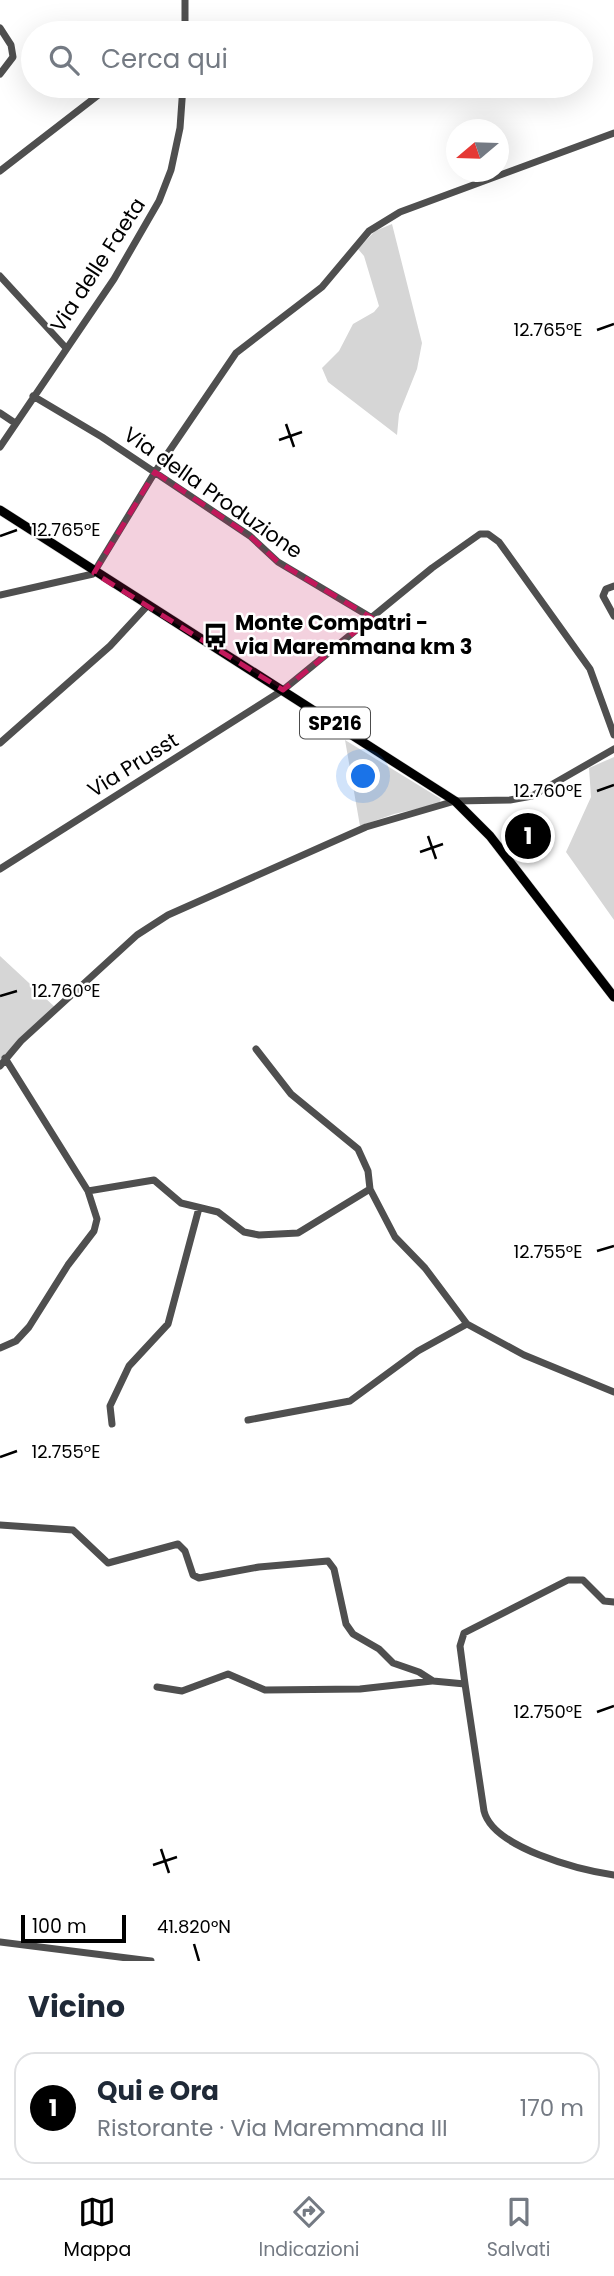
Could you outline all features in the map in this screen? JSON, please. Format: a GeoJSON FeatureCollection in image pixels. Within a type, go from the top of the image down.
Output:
{"type":"FeatureCollection","features":[{"type":"Feature","properties":{"kind":"main road","name":"SP216"},"geometry":{"type":"LineString","coordinates":[[0,510],[94,573],[455,801],[490,836],[614,997]]}},
{"type":"Feature","properties":{"kind":"street"},"geometry":{"type":"LineString","coordinates":[[185,0],[185,21]]}},
{"type":"Feature","properties":{"kind":"street"},"geometry":{"type":"LineString","coordinates":[[0,28],[10,45],[13,57],[0,74]]}},
{"type":"Feature","properties":{"kind":"street"},"geometry":{"type":"LineString","coordinates":[[0,171],[94,98]]}},
{"type":"Feature","properties":{"kind":"street","name":"Via delle Faeta"},"geometry":{"type":"LineString","coordinates":[[0,447],[114,279],[159,201],[171,170],[183,98]]}},
{"type":"Feature","properties":{"kind":"street"},"geometry":{"type":"LineString","coordinates":[[0,595],[85,578],[94,573],[155,472],[236,353],[314,294],[333,276],[355,245],[380,223],[422,204],[614,133]]}},
{"type":"Feature","properties":{"kind":"street"},"geometry":{"type":"LineString","coordinates":[[0,276],[66,348]]}},
{"type":"Feature","properties":{"kind":"street","name":"Via della Produzione"},"geometry":{"type":"LineString","coordinates":[[33,396],[155,472],[250,536],[278,562],[372,618]]}},
{"type":"Feature","properties":{"kind":"street"},"geometry":{"type":"LineString","coordinates":[[0,413],[15,423]]}},
{"type":"Feature","properties":{"kind":"street","name":"Via Prusst"},"geometry":{"type":"LineString","coordinates":[[0,869],[283,690],[432,568],[480,534],[488,534],[499,542],[590,669],[614,735]]}},
{"type":"Feature","properties":{"kind":"street"},"geometry":{"type":"LineString","coordinates":[[614,586],[606,589],[603,596],[614,616]]}},
{"type":"Feature","properties":{"kind":"street"},"geometry":{"type":"LineString","coordinates":[[0,743],[110,646],[147,606]]}},
{"type":"Feature","properties":{"kind":"street"},"geometry":{"type":"LineString","coordinates":[[0,1348],[16,1340],[29,1327],[65,1269],[94,1231],[97,1219],[88,1191],[2,1061],[137,935],[168,915],[330,841],[455,801],[510,800],[532,796],[614,749]]}},
{"type":"Feature","properties":{"kind":"street"},"geometry":{"type":"LineString","coordinates":[[256,1049],[287,1090],[358,1149],[368,1171],[370,1189],[398,1241],[428,1271],[467,1324],[524,1355],[614,1392]]}},
{"type":"Feature","properties":{"kind":"street"},"geometry":{"type":"LineString","coordinates":[[88,1191],[151,1179],[181,1203],[218,1212],[246,1233],[285,1236],[304,1230],[370,1189]]}},
{"type":"Feature","properties":{"kind":"street"},"geometry":{"type":"LineString","coordinates":[[112,1424],[110,1406],[131,1364],[168,1324],[199,1208]]}},
{"type":"Feature","properties":{"kind":"street"},"geometry":{"type":"LineString","coordinates":[[248,1420],[350,1401],[418,1351],[467,1324]]}},
{"type":"Feature","properties":{"kind":"street"},"geometry":{"type":"LineString","coordinates":[[0,1525],[73,1530],[103,1561],[111,1564],[178,1544],[185,1551],[193,1575],[199,1578],[259,1567],[328,1562],[334,1569],[346,1624],[353,1634],[379,1649],[393,1663],[419,1672],[433,1681]]}},
{"type":"Feature","properties":{"kind":"street"},"geometry":{"type":"LineString","coordinates":[[614,1602],[604,1601],[583,1580],[570,1579],[469,1629],[460,1643],[484,1811],[491,1826],[502,1837],[546,1856],[614,1875]]}},
{"type":"Feature","properties":{"kind":"street"},"geometry":{"type":"LineString","coordinates":[[157,1687],[181,1691],[228,1674],[252,1687],[265,1690],[365,1689],[433,1681],[465,1684]]}},
{"type":"Feature","properties":{"kind":"street"},"geometry":{"type":"LineString","coordinates":[[0,1942],[151,1961]]}},
{"type":"Feature","properties":{"kind":"highlighted area"},"geometry":{"type":"Polygon","coordinates":[[[155,472],[250,536],[278,562],[372,618],[283,690],[94,573],[155,472]]]}},
{"type":"Feature","properties":{"kind":"shaded area"},"geometry":{"type":"Polygon","coordinates":[[[392,224],[422,343],[417,369],[399,414],[397,435],[328,382],[322,368],[339,351],[353,324],[379,306],[364,256],[358,249],[375,231],[392,224]]]}},
{"type":"Feature","properties":{"kind":"shaded area"},"geometry":{"type":"Polygon","coordinates":[[[345,740],[441,799],[439,804],[394,814],[360,826],[345,740]]]}},
{"type":"Feature","properties":{"kind":"shaded area"},"geometry":{"type":"Polygon","coordinates":[[[614,757],[614,920],[566,852],[591,797],[589,768],[614,757]]]}},
{"type":"Feature","properties":{"kind":"shaded area"},"geometry":{"type":"Polygon","coordinates":[[[0,956],[57,1009],[0,1060],[0,956]]]}},
{"type":"Feature","properties":{"kind":"place","name":"Monte Compatri - via Maremmana km 3"},"geometry":{"type":"Point","coordinates":[215,635]}},
{"type":"Feature","properties":{"kind":"place","name":"Qui e Ora"},"geometry":{"type":"Point","coordinates":[528,836]}}]}
